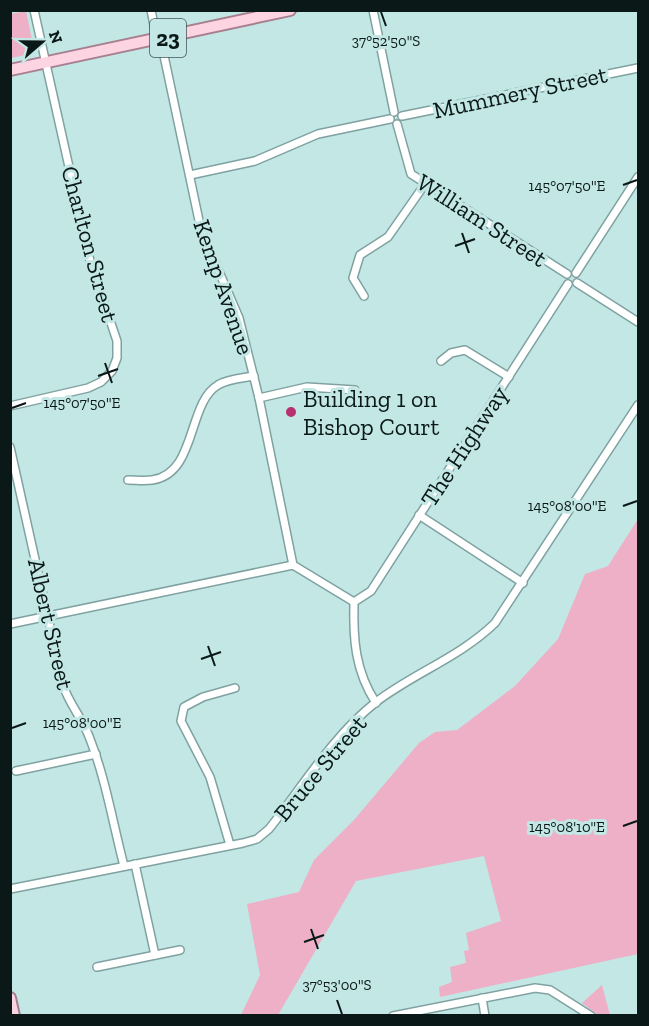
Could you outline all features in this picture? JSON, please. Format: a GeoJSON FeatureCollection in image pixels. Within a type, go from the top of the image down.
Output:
{"type":"FeatureCollection","features":[{"type":"Feature","properties":{"kind":"main road","name":"23"},"geometry":{"type":"LineString","coordinates":[[10,70],[157,40],[266,13],[290,10]]}},
{"type":"Feature","properties":{"kind":"main road"},"geometry":{"type":"LineString","coordinates":[[10,998],[14,1016]]}},
{"type":"Feature","properties":{"kind":"street","name":"Charlton Street"},"geometry":{"type":"LineString","coordinates":[[10,406],[88,388],[101,382],[112,371],[117,358],[117,341],[90,261],[34,10]]}},
{"type":"Feature","properties":{"kind":"street","name":"Kemp Avenue"},"geometry":{"type":"LineString","coordinates":[[150,10],[157,40],[163,51],[201,230],[239,318],[254,376],[293,565]]}},
{"type":"Feature","properties":{"kind":"street"},"geometry":{"type":"LineString","coordinates":[[373,10],[394,112],[390,119]]}},
{"type":"Feature","properties":{"kind":"street","name":"Mummery Street"},"geometry":{"type":"LineString","coordinates":[[402,117],[639,68]]}},
{"type":"Feature","properties":{"kind":"street"},"geometry":{"type":"LineString","coordinates":[[190,175],[255,161],[318,134],[390,119],[398,124],[402,117],[394,112]]}},
{"type":"Feature","properties":{"kind":"street","name":"William Street"},"geometry":{"type":"LineString","coordinates":[[398,124],[407,168],[411,174],[567,274]]}},
{"type":"Feature","properties":{"kind":"street"},"geometry":{"type":"LineString","coordinates":[[577,283],[576,273],[639,177]]}},
{"type":"Feature","properties":{"kind":"street"},"geometry":{"type":"LineString","coordinates":[[364,296],[353,278],[360,255],[388,237],[425,184]]}},
{"type":"Feature","properties":{"kind":"street"},"geometry":{"type":"LineString","coordinates":[[576,273],[567,274],[565,280],[568,284],[577,283],[639,322]]}},
{"type":"Feature","properties":{"kind":"street","name":"The Highway"},"geometry":{"type":"LineString","coordinates":[[354,602],[371,591],[568,284]]}},
{"type":"Feature","properties":{"kind":"street"},"geometry":{"type":"LineString","coordinates":[[441,361],[451,353],[465,350],[508,377]]}},
{"type":"Feature","properties":{"kind":"street"},"geometry":{"type":"LineString","coordinates":[[128,480],[153,480],[172,468],[188,446],[208,396],[218,385],[254,376]]}},
{"type":"Feature","properties":{"kind":"street"},"geometry":{"type":"LineString","coordinates":[[259,398],[307,387],[355,390]]}},
{"type":"Feature","properties":{"kind":"street","name":"Bruce Street"},"geometry":{"type":"LineString","coordinates":[[10,889],[257,839],[269,829],[333,744],[376,703],[486,632],[523,583],[639,405]]}},
{"type":"Feature","properties":{"kind":"street","name":"Albert Street"},"geometry":{"type":"LineString","coordinates":[[10,447],[67,697],[84,721],[96,754],[124,866]]}},
{"type":"Feature","properties":{"kind":"street"},"geometry":{"type":"LineString","coordinates":[[419,515],[523,583]]}},
{"type":"Feature","properties":{"kind":"street"},"geometry":{"type":"LineString","coordinates":[[10,624],[293,565],[354,602],[353,641],[357,663],[376,703]]}},
{"type":"Feature","properties":{"kind":"street"},"geometry":{"type":"LineString","coordinates":[[230,845],[210,777],[181,721],[183,707],[192,701],[235,688]]}},
{"type":"Feature","properties":{"kind":"street"},"geometry":{"type":"LineString","coordinates":[[16,771],[96,754]]}},
{"type":"Feature","properties":{"kind":"street"},"geometry":{"type":"LineString","coordinates":[[135,864],[154,955]]}},
{"type":"Feature","properties":{"kind":"street"},"geometry":{"type":"LineString","coordinates":[[97,967],[180,950]]}},
{"type":"Feature","properties":{"kind":"street"},"geometry":{"type":"LineString","coordinates":[[393,1016],[519,989],[550,990],[591,1016]]}},
{"type":"Feature","properties":{"kind":"street"},"geometry":{"type":"LineString","coordinates":[[482,998],[485,1016]]}},
{"type":"Feature","properties":{"kind":"shaded area"},"geometry":{"type":"Polygon","coordinates":[[[26,11],[34,50],[31,54],[11,58],[11,14],[26,11]]]}},
{"type":"Feature","properties":{"kind":"shaded area"},"geometry":{"type":"Polygon","coordinates":[[[638,519],[638,954],[440,997],[439,987],[452,982],[450,967],[466,963],[464,951],[469,950],[466,933],[501,921],[484,856],[356,881],[278,1015],[241,1015],[260,975],[247,904],[299,892],[314,860],[354,820],[419,743],[435,732],[457,730],[515,686],[558,639],[585,574],[608,566],[638,519]]]}},
{"type":"Feature","properties":{"kind":"shaded area"},"geometry":{"type":"Polygon","coordinates":[[[602,985],[610,1015],[598,1015],[582,1003],[602,985]]]}},
{"type":"Feature","properties":{"kind":"place","name":"Building 1 on Bishop Court"},"geometry":{"type":"Point","coordinates":[291,412]}}]}
